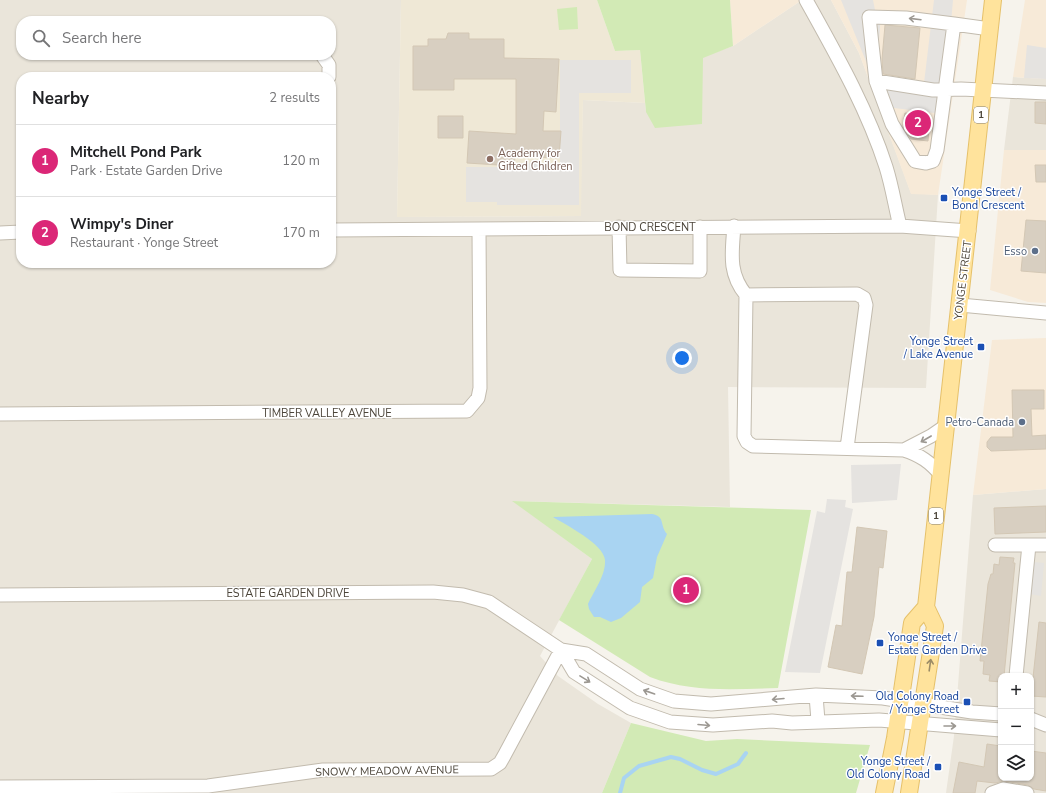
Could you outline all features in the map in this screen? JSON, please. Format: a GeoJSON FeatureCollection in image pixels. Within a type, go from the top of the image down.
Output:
{"type":"FeatureCollection","features":[{"type":"Feature","properties":{"kind":"main road","name":"YONGE STREET"},"geometry":{"type":"LineString","coordinates":[[926,607],[969,231],[993,0]]}},
{"type":"Feature","properties":{"kind":"main road"},"geometry":{"type":"LineString","coordinates":[[884,793],[901,700],[912,623],[926,607],[935,626],[909,793]]}},
{"type":"Feature","properties":{"kind":"street"},"geometry":{"type":"LineString","coordinates":[[806,0],[848,76],[865,113],[886,168],[900,226]]}},
{"type":"Feature","properties":{"kind":"street"},"geometry":{"type":"LineString","coordinates":[[954,24],[938,150],[933,161],[926,163],[915,161],[904,146],[892,124],[876,81],[869,18],[906,18],[954,24],[990,29]]}},
{"type":"Feature","properties":{"kind":"street"},"geometry":{"type":"LineString","coordinates":[[326,60],[329,65],[329,72]]}},
{"type":"Feature","properties":{"kind":"street"},"geometry":{"type":"LineString","coordinates":[[876,81],[933,90],[984,90],[1046,93]]}},
{"type":"Feature","properties":{"kind":"street"},"geometry":{"type":"LineString","coordinates":[[734,226],[733,273],[738,286],[746,295],[744,436],[747,442],[753,446],[904,450],[918,454],[931,463],[941,475]]}},
{"type":"Feature","properties":{"kind":"street","name":"BOND CRESCENT"},"geometry":{"type":"LineString","coordinates":[[336,230],[900,226],[969,231]]}},
{"type":"Feature","properties":{"kind":"street"},"geometry":{"type":"LineString","coordinates":[[620,227],[620,270],[700,271],[700,227]]}},
{"type":"Feature","properties":{"kind":"street","name":"TIMBER VALLEY AVENUE"},"geometry":{"type":"LineString","coordinates":[[0,414],[467,411],[478,398],[480,388],[479,229]]}},
{"type":"Feature","properties":{"kind":"street"},"geometry":{"type":"LineString","coordinates":[[0,233],[16,232]]}},
{"type":"Feature","properties":{"kind":"street"},"geometry":{"type":"LineString","coordinates":[[746,295],[857,294],[864,298],[866,305],[847,448]]}},
{"type":"Feature","properties":{"kind":"street"},"geometry":{"type":"LineString","coordinates":[[960,305],[1046,312]]}},
{"type":"Feature","properties":{"kind":"street"},"geometry":{"type":"LineString","coordinates":[[904,450],[931,436],[946,424]]}},
{"type":"Feature","properties":{"kind":"street"},"geometry":{"type":"LineString","coordinates":[[995,545],[1046,545]]}},
{"type":"Feature","properties":{"kind":"street"},"geometry":{"type":"LineString","coordinates":[[1016,673],[1029,545]]}},
{"type":"Feature","properties":{"kind":"street","name":"ESTATE GARDEN DRIVE"},"geometry":{"type":"LineString","coordinates":[[0,595],[450,593],[472,596],[489,602],[561,650],[586,654],[640,689],[674,701],[711,704],[816,695],[901,700],[972,712],[998,714]]}},
{"type":"Feature","properties":{"kind":"street","name":"ESTATE GARDEN DRIVE"},"geometry":{"type":"LineString","coordinates":[[561,650],[574,672],[630,708],[670,722],[713,725],[772,721],[792,723],[818,721],[897,721],[942,726],[971,726],[998,730]]}},
{"type":"Feature","properties":{"kind":"street","name":"SNOWY MEADOW AVENUE"},"geometry":{"type":"LineString","coordinates":[[0,787],[208,786],[323,770],[491,769],[500,763],[561,650]]}},
{"type":"Feature","properties":{"kind":"street"},"geometry":{"type":"LineString","coordinates":[[816,695],[818,721]]}},
{"type":"Feature","properties":{"kind":"street"},"geometry":{"type":"LineString","coordinates":[[1034,720],[1046,726]]}},
{"type":"Feature","properties":{"kind":"street"},"geometry":{"type":"LineString","coordinates":[[1034,730],[1046,726]]}},
{"type":"Feature","properties":{"kind":"street"},"geometry":{"type":"LineString","coordinates":[[992,793],[1005,789],[1027,793]]}},
{"type":"Feature","properties":{"kind":"shaded area"},"geometry":{"type":"Polygon","coordinates":[[[0,0],[401,0],[397,217],[580,216],[583,100],[645,103],[646,112],[703,57],[733,46],[802,0],[831,0],[859,53],[911,193],[938,195],[926,388],[728,387],[730,507],[513,501],[592,559],[540,656],[558,676],[598,704],[631,723],[602,793],[0,793],[0,0]]]}},
{"type":"Feature","properties":{"kind":"shaded area","name":"Academy for Gifted Children"},"geometry":{"type":"Polygon","coordinates":[[[401,0],[597,0],[615,51],[640,50],[645,103],[583,100],[581,216],[397,217],[401,0]]]}},
{"type":"Feature","properties":{"kind":"shaded area"},"geometry":{"type":"Polygon","coordinates":[[[730,0],[802,0],[733,46],[730,0]]]}},
{"type":"Feature","properties":{"kind":"shaded area"},"geometry":{"type":"Polygon","coordinates":[[[831,0],[967,0],[938,195],[911,194],[859,53],[831,0]]]}},
{"type":"Feature","properties":{"kind":"shaded area"},"geometry":{"type":"Polygon","coordinates":[[[841,0],[873,0],[875,10],[881,10],[877,76],[872,76],[841,0]]]}},
{"type":"Feature","properties":{"kind":"shaded area"},"geometry":{"type":"Polygon","coordinates":[[[934,0],[953,0],[943,114],[886,107],[875,81],[924,83],[934,0]]]}},
{"type":"Feature","properties":{"kind":"shaded area"},"geometry":{"type":"Polygon","coordinates":[[[1025,0],[1046,0],[1046,79],[1013,77],[1025,0]]]}},
{"type":"Feature","properties":{"kind":"shaded area"},"geometry":{"type":"Polygon","coordinates":[[[1027,45],[1046,48],[1046,79],[1024,78],[1027,45]]]}},
{"type":"Feature","properties":{"kind":"shaded area"},"geometry":{"type":"Polygon","coordinates":[[[560,60],[631,60],[631,93],[579,93],[579,205],[497,205],[497,202],[466,202],[466,167],[512,167],[512,163],[560,163],[560,60]]]}},
{"type":"Feature","properties":{"kind":"shaded area"},"geometry":{"type":"Polygon","coordinates":[[[1013,77],[1046,79],[1046,150],[1004,150],[1013,77]]]}},
{"type":"Feature","properties":{"kind":"shaded area"},"geometry":{"type":"Polygon","coordinates":[[[1004,150],[1046,150],[1046,303],[1028,302],[990,290],[1004,150]]]}},
{"type":"Feature","properties":{"kind":"shaded area"},"geometry":{"type":"Polygon","coordinates":[[[1046,338],[1046,489],[973,495],[992,340],[1046,338]]]}},
{"type":"Feature","properties":{"kind":"shaded area"},"geometry":{"type":"Polygon","coordinates":[[[901,464],[897,500],[852,503],[851,465],[901,464]]]}},
{"type":"Feature","properties":{"kind":"shaded area"},"geometry":{"type":"Polygon","coordinates":[[[1046,489],[1046,793],[946,793],[954,736],[973,495],[1046,489]]]}},
{"type":"Feature","properties":{"kind":"shaded area"},"geometry":{"type":"Polygon","coordinates":[[[827,499],[846,500],[845,507],[853,509],[820,673],[785,672],[817,511],[825,513],[827,499]]]}},
{"type":"Feature","properties":{"kind":"shaded area"},"geometry":{"type":"Polygon","coordinates":[[[1033,562],[1044,563],[1041,596],[1029,594],[1033,562]]]}},
{"type":"Feature","properties":{"kind":"green space"},"geometry":{"type":"Polygon","coordinates":[[[597,0],[730,0],[733,46],[703,58],[702,124],[655,128],[646,112],[640,50],[615,51],[597,0]]]}},
{"type":"Feature","properties":{"kind":"green space"},"geometry":{"type":"Polygon","coordinates":[[[577,7],[578,29],[559,30],[557,9],[577,7]]]}},
{"type":"Feature","properties":{"kind":"green space"},"geometry":{"type":"Polygon","coordinates":[[[512,501],[811,510],[778,688],[714,689],[682,686],[666,682],[650,677],[559,620],[592,559],[512,501]]]}},
{"type":"Feature","properties":{"kind":"green space"},"geometry":{"type":"Polygon","coordinates":[[[631,723],[706,741],[737,739],[870,745],[856,793],[602,793],[631,723]]]}},
{"type":"Feature","properties":{"kind":"water"},"geometry":{"type":"Polygon","coordinates":[[[652,514],[661,519],[667,534],[657,557],[653,578],[642,587],[640,602],[621,618],[611,622],[600,617],[594,617],[588,604],[604,571],[605,560],[603,554],[592,541],[553,517],[652,514]]]}},
{"type":"Feature","properties":{"kind":"building"},"geometry":{"type":"Polygon","coordinates":[[[885,25],[920,28],[915,79],[883,74],[882,59],[885,25]]]}},
{"type":"Feature","properties":{"kind":"building"},"geometry":{"type":"Polygon","coordinates":[[[448,33],[469,33],[469,39],[504,39],[504,58],[559,59],[556,112],[544,111],[543,131],[561,131],[559,158],[515,156],[514,166],[467,163],[469,131],[516,134],[516,79],[454,79],[454,90],[413,90],[413,46],[428,46],[428,39],[446,39],[448,33]]]}},
{"type":"Feature","properties":{"kind":"building"},"geometry":{"type":"Polygon","coordinates":[[[1035,102],[1046,102],[1046,124],[1035,123],[1035,102]]]}},
{"type":"Feature","properties":{"kind":"building"},"geometry":{"type":"Polygon","coordinates":[[[905,113],[930,115],[928,141],[911,139],[903,127],[905,113]]]}},
{"type":"Feature","properties":{"kind":"building"},"geometry":{"type":"Polygon","coordinates":[[[438,116],[463,116],[463,138],[438,138],[438,116]]]}},
{"type":"Feature","properties":{"kind":"building"},"geometry":{"type":"Polygon","coordinates":[[[1035,165],[1046,165],[1046,182],[1036,182],[1035,165]]]}},
{"type":"Feature","properties":{"kind":"building"},"geometry":{"type":"Polygon","coordinates":[[[1026,220],[1046,221],[1046,273],[1021,271],[1026,220]]]}},
{"type":"Feature","properties":{"kind":"building","name":"Petro-Canada"},"geometry":{"type":"Polygon","coordinates":[[[1012,390],[1044,390],[1044,409],[1031,409],[1032,436],[1046,435],[1046,449],[991,451],[987,447],[987,442],[991,437],[1013,437],[1012,390]]]}},
{"type":"Feature","properties":{"kind":"building"},"geometry":{"type":"Polygon","coordinates":[[[1046,506],[1046,532],[995,534],[994,508],[1046,506]]]}},
{"type":"Feature","properties":{"kind":"building"},"geometry":{"type":"Polygon","coordinates":[[[857,527],[887,531],[883,568],[879,567],[874,617],[862,674],[828,667],[836,625],[842,626],[847,572],[852,572],[857,527]]]}},
{"type":"Feature","properties":{"kind":"building"},"geometry":{"type":"Polygon","coordinates":[[[1000,557],[1014,558],[1013,563],[1015,563],[1004,673],[998,673],[998,682],[989,681],[990,675],[983,674],[984,661],[980,661],[988,584],[991,574],[993,574],[994,564],[999,565],[1000,557]]]}},
{"type":"Feature","properties":{"kind":"building"},"geometry":{"type":"Polygon","coordinates":[[[1039,622],[1046,623],[1046,697],[1034,696],[1033,673],[1039,622]]]}},
{"type":"Feature","properties":{"kind":"building"},"geometry":{"type":"Polygon","coordinates":[[[987,744],[998,746],[998,781],[1004,781],[995,783],[977,781],[975,793],[953,793],[959,762],[984,767],[987,744]]]}},
{"type":"Feature","properties":{"kind":"building"},"geometry":{"type":"Polygon","coordinates":[[[1034,751],[1046,753],[1046,791],[1034,789],[1028,785],[1004,781],[1034,781],[1034,751]]]}},
{"type":"Feature","properties":{"kind":"waterway"},"geometry":{"type":"LineString","coordinates":[[620,793],[624,778],[639,766],[671,757],[680,759],[702,770],[716,774],[738,764],[746,753]]}},
{"type":"Feature","properties":{"kind":"place","name":"Wimpy's Diner"},"geometry":{"type":"Point","coordinates":[918,123]}},
{"type":"Feature","properties":{"kind":"place","name":"Academy for Gifted Children"},"geometry":{"type":"Point","coordinates":[490,159]}},
{"type":"Feature","properties":{"kind":"place","name":"Yonge Street / Bond Crescent"},"geometry":{"type":"Point","coordinates":[944,198]}},
{"type":"Feature","properties":{"kind":"place","name":"Esso"},"geometry":{"type":"Point","coordinates":[1035,251]}},
{"type":"Feature","properties":{"kind":"place","name":"Yonge Street / Lake Avenue"},"geometry":{"type":"Point","coordinates":[981,347]}},
{"type":"Feature","properties":{"kind":"place","name":"Petro-Canada"},"geometry":{"type":"Point","coordinates":[1022,422]}},
{"type":"Feature","properties":{"kind":"place","name":"Mitchell Pond Park"},"geometry":{"type":"Point","coordinates":[686,590]}},
{"type":"Feature","properties":{"kind":"place","name":"Yonge Street / Estate Garden Drive"},"geometry":{"type":"Point","coordinates":[880,643]}},
{"type":"Feature","properties":{"kind":"place","name":"Old Colony Road / Yonge Street"},"geometry":{"type":"Point","coordinates":[967,702]}},
{"type":"Feature","properties":{"kind":"place","name":"Yonge Street / Old Colony Road"},"geometry":{"type":"Point","coordinates":[938,767]}}]}
